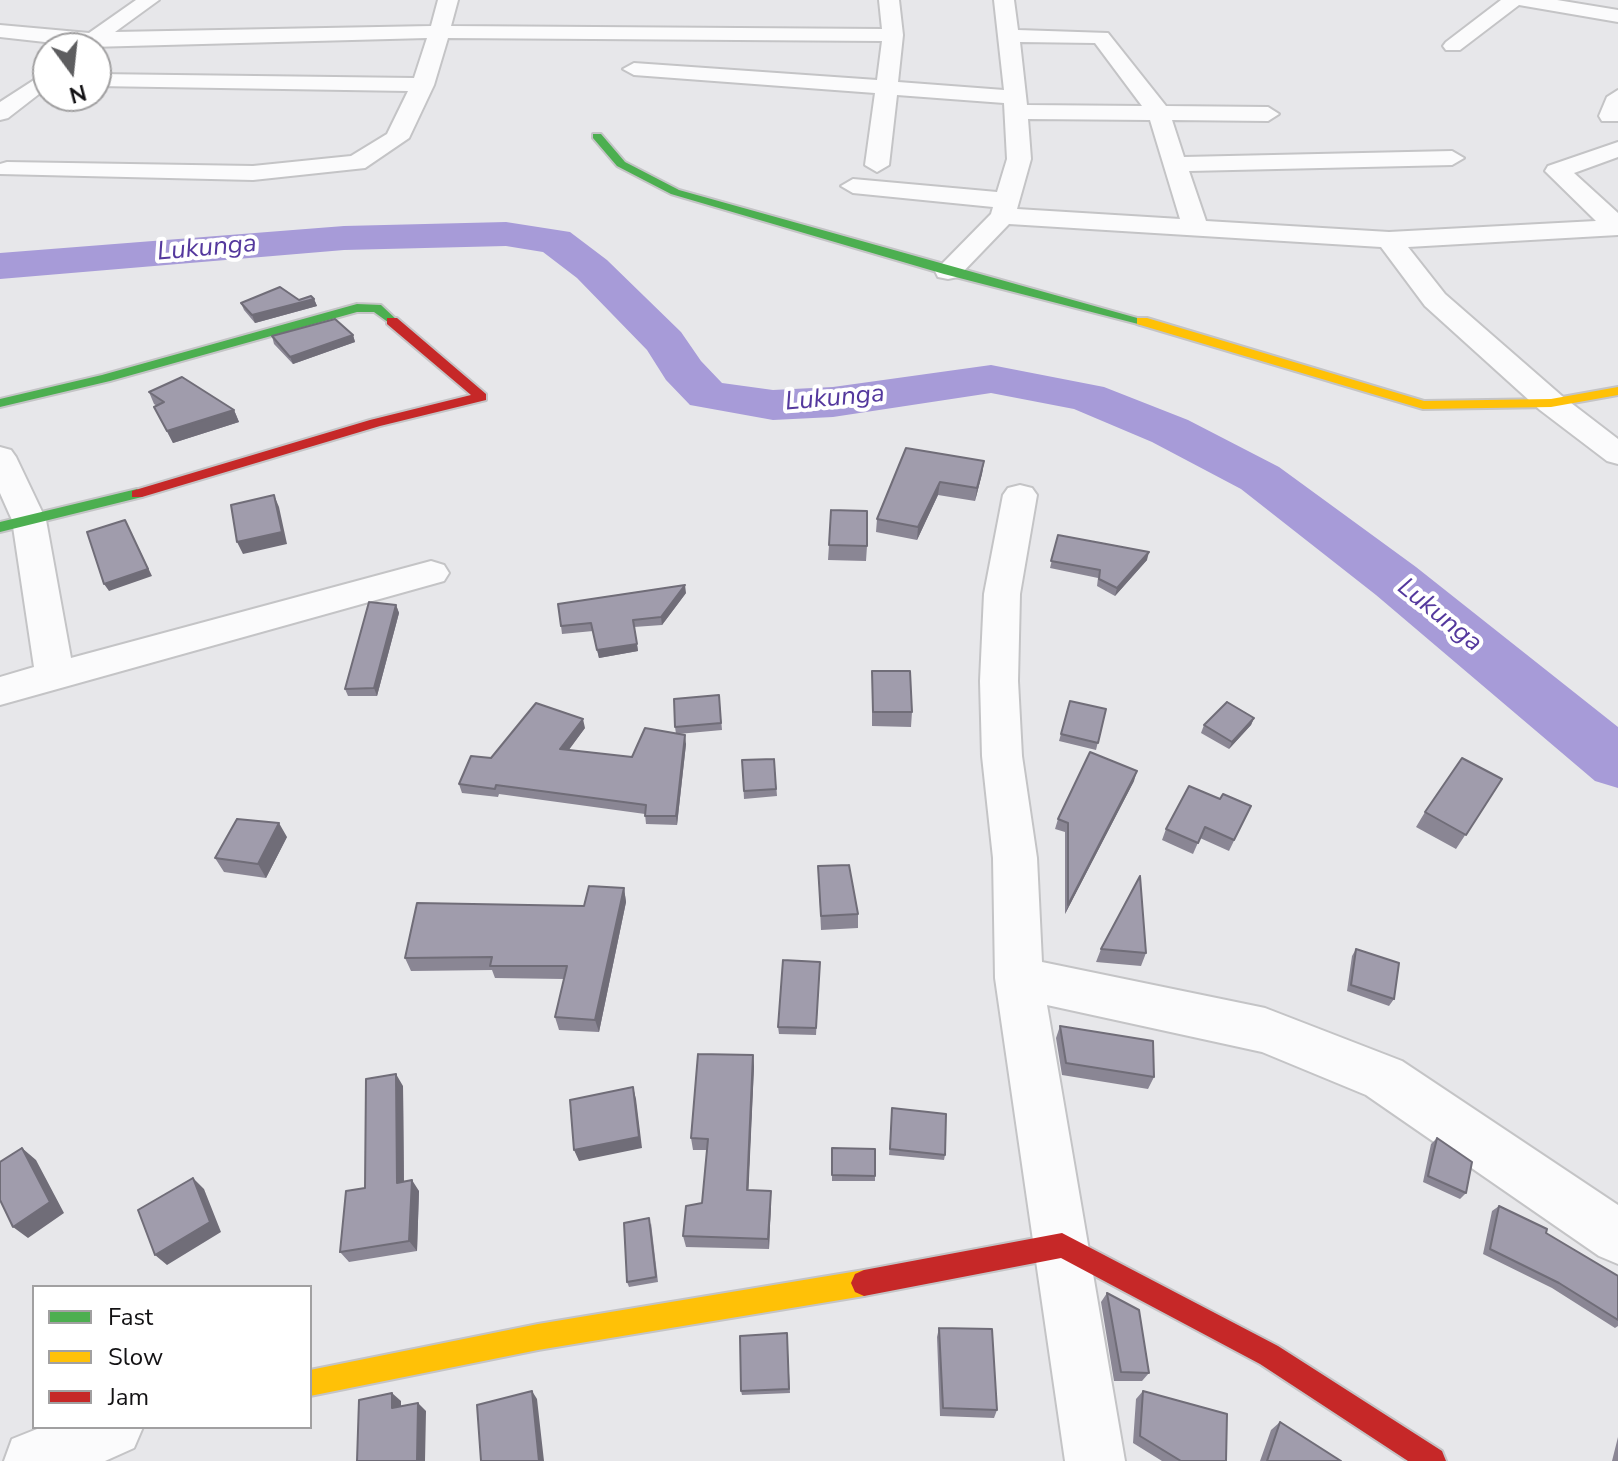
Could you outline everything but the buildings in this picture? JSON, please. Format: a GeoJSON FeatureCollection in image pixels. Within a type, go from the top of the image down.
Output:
{"type":"FeatureCollection","features":[{"type":"Feature","properties":{"kind":"street"},"geometry":{"type":"LineString","coordinates":[[105,32],[149,0]]}},
{"type":"Feature","properties":{"kind":"street"},"geometry":{"type":"LineString","coordinates":[[7,169],[253,173],[357,163],[397,138],[423,85],[448,0]]}},
{"type":"Feature","properties":{"kind":"street"},"geometry":{"type":"LineString","coordinates":[[877,165],[893,35],[889,0]]}},
{"type":"Feature","properties":{"kind":"street"},"geometry":{"type":"LineString","coordinates":[[948,271],[1006,208],[1019,159],[1004,0]]}},
{"type":"Feature","properties":{"kind":"street"},"geometry":{"type":"LineString","coordinates":[[1453,46],[1513,0]]}},
{"type":"Feature","properties":{"kind":"street"},"geometry":{"type":"LineString","coordinates":[[1522,0],[1618,16]]}},
{"type":"Feature","properties":{"kind":"street"},"geometry":{"type":"LineString","coordinates":[[550,30],[565,10]]}},
{"type":"Feature","properties":{"kind":"street"},"geometry":{"type":"LineString","coordinates":[[763,33],[769,11]]}},
{"type":"Feature","properties":{"kind":"street"},"geometry":{"type":"LineString","coordinates":[[112,43],[550,30],[893,35]]}},
{"type":"Feature","properties":{"kind":"street"},"geometry":{"type":"LineString","coordinates":[[0,31],[32,36]]}},
{"type":"Feature","properties":{"kind":"street"},"geometry":{"type":"LineString","coordinates":[[1009,36],[1101,37],[1159,113],[1195,228]]}},
{"type":"Feature","properties":{"kind":"street"},"geometry":{"type":"LineString","coordinates":[[634,69],[886,87],[1016,105],[1159,113],[1268,114]]}},
{"type":"Feature","properties":{"kind":"street"},"geometry":{"type":"LineString","coordinates":[[16,77],[32,78]]}},
{"type":"Feature","properties":{"kind":"street"},"geometry":{"type":"LineString","coordinates":[[112,80],[423,85]]}},
{"type":"Feature","properties":{"kind":"street"},"geometry":{"type":"LineString","coordinates":[[0,113],[32,90]]}},
{"type":"Feature","properties":{"kind":"street"},"geometry":{"type":"LineString","coordinates":[[597,136],[621,164],[675,192],[948,271],[1119,314],[1423,405],[1551,403],[1618,391]]}},
{"type":"Feature","properties":{"kind":"street"},"geometry":{"type":"LineString","coordinates":[[853,186],[1006,208],[1195,228],[1389,240],[1618,227],[1557,171],[1618,149]]}},
{"type":"Feature","properties":{"kind":"street"},"geometry":{"type":"LineString","coordinates":[[1176,164],[1452,158]]}},
{"type":"Feature","properties":{"kind":"street"},"geometry":{"type":"LineString","coordinates":[[1389,240],[1435,300],[1551,403],[1618,454]]}},
{"type":"Feature","properties":{"kind":"street"},"geometry":{"type":"LineString","coordinates":[[0,403],[105,378],[357,308],[377,308],[481,397],[375,423],[166,487],[15,524]]}},
{"type":"Feature","properties":{"kind":"street"},"geometry":{"type":"LineString","coordinates":[[0,457],[55,676]]}},
{"type":"Feature","properties":{"kind":"street"},"geometry":{"type":"LineString","coordinates":[[1020,495],[1002,594],[999,681],[1002,756],[1015,858],[1019,978],[1095,1461]]}},
{"type":"Feature","properties":{"kind":"street"},"geometry":{"type":"LineString","coordinates":[[0,691],[431,573]]}},
{"type":"Feature","properties":{"kind":"street"},"geometry":{"type":"LineString","coordinates":[[1019,978],[1265,1030],[1384,1078],[1618,1237]]}},
{"type":"Feature","properties":{"kind":"street"},"geometry":{"type":"LineString","coordinates":[[312,1383],[538,1337],[954,1268],[1062,1245],[1269,1355],[1432,1461]]}},
{"type":"Feature","properties":{"kind":"street"},"geometry":{"type":"LineString","coordinates":[[34,1461],[108,1429]]}},
{"type":"Feature","properties":{"kind":"waterway","name":"Lukunga"},"geometry":{"type":"LineString","coordinates":[[0,266],[344,238],[506,234],[555,241],[592,269],[665,342],[683,370],[707,395],[773,405],[833,402],[991,379],[1087,397],[1170,431],[1260,478],[1396,581],[1618,763]]}},
{"type":"Feature","properties":{"kind":"traffic: fast"},"geometry":{"type":"LineString","coordinates":[[597,136],[621,164],[675,192],[948,271],[1142,321]]}},
{"type":"Feature","properties":{"kind":"traffic: fast"},"geometry":{"type":"LineString","coordinates":[[0,403],[105,378],[357,308],[377,308],[392,321]]}},
{"type":"Feature","properties":{"kind":"traffic: fast"},"geometry":{"type":"LineString","coordinates":[[0,527],[137,494]]}},
{"type":"Feature","properties":{"kind":"traffic: slow"},"geometry":{"type":"LineString","coordinates":[[1142,321],[1423,405],[1551,403],[1618,391]]}},
{"type":"Feature","properties":{"kind":"traffic: slow"},"geometry":{"type":"LineString","coordinates":[[312,1383],[538,1337],[864,1283]]}},
{"type":"Feature","properties":{"kind":"traffic: jam"},"geometry":{"type":"LineString","coordinates":[[137,494],[375,423],[481,397],[392,321]]}},
{"type":"Feature","properties":{"kind":"traffic: jam"},"geometry":{"type":"LineString","coordinates":[[864,1283],[1062,1245],[1269,1355],[1432,1461]]}}]}
